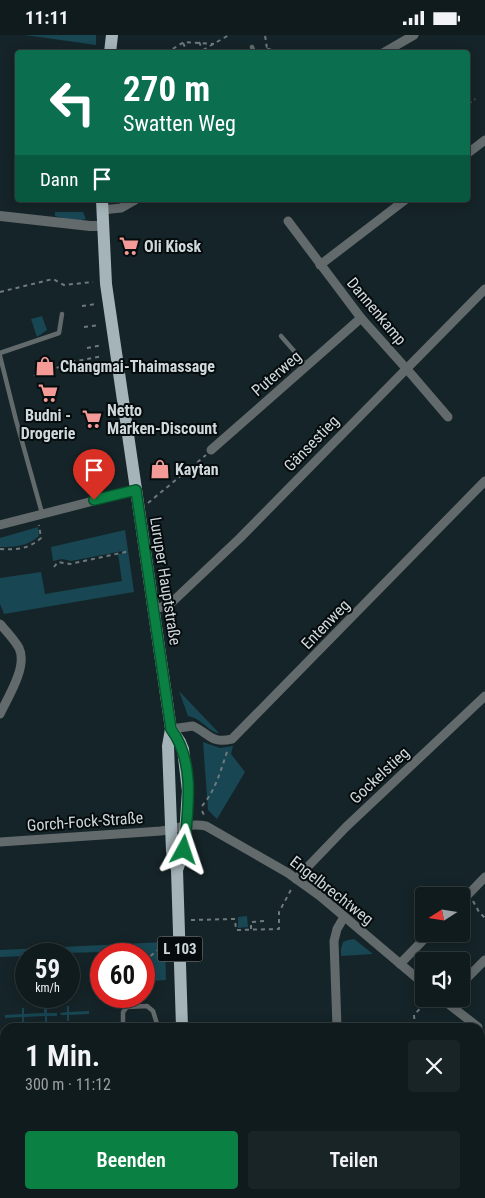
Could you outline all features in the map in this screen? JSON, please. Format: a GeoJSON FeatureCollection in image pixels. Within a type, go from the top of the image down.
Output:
{"type":"FeatureCollection","features":[{"type":"Feature","properties":{"kind":"main road"},"geometry":{"type":"LineString","coordinates":[[110,50],[112,35]]}},
{"type":"Feature","properties":{"kind":"main road","name":"Luruper Hauptstraße"},"geometry":{"type":"LineString","coordinates":[[102,205],[106,284],[171,729],[168,747],[172,829]]}},
{"type":"Feature","properties":{"kind":"main road","name":"Luruper Hauptstraße"},"geometry":{"type":"LineString","coordinates":[[171,729],[180,742],[185,761],[188,798],[186,825]]}},
{"type":"Feature","properties":{"kind":"main road","name":"L 103"},"geometry":{"type":"LineString","coordinates":[[177,870],[184,850],[186,825]]}},
{"type":"Feature","properties":{"kind":"main road","name":"L 103"},"geometry":{"type":"LineString","coordinates":[[172,829],[172,851],[177,870],[178,1023]]}},
{"type":"Feature","properties":{"kind":"street"},"geometry":{"type":"LineString","coordinates":[[388,50],[414,35]]}},
{"type":"Feature","properties":{"kind":"street"},"geometry":{"type":"LineString","coordinates":[[470,151],[485,139]]}},
{"type":"Feature","properties":{"kind":"street"},"geometry":{"type":"LineString","coordinates":[[102,205],[121,208],[132,202]]}},
{"type":"Feature","properties":{"kind":"street"},"geometry":{"type":"LineString","coordinates":[[320,265],[402,202]]}},
{"type":"Feature","properties":{"kind":"street"},"geometry":{"type":"LineString","coordinates":[[0,215],[102,226]]}},
{"type":"Feature","properties":{"kind":"street","name":"Dannenkamp"},"geometry":{"type":"LineString","coordinates":[[288,221],[361,318],[448,417]]}},
{"type":"Feature","properties":{"kind":"street","name":"Gänsestieg"},"geometry":{"type":"LineString","coordinates":[[154,610],[170,604],[240,538],[485,289]]}},
{"type":"Feature","properties":{"kind":"street","name":"Puterweg"},"geometry":{"type":"LineString","coordinates":[[212,450],[361,318]]}},
{"type":"Feature","properties":{"kind":"street","name":"Entenweg"},"geometry":{"type":"LineString","coordinates":[[232,739],[485,481]]}},
{"type":"Feature","properties":{"kind":"street"},"geometry":{"type":"LineString","coordinates":[[0,525],[136,490]]}},
{"type":"Feature","properties":{"kind":"street"},"geometry":{"type":"LineString","coordinates":[[0,714],[19,672],[22,658],[20,649],[1,626]]}},
{"type":"Feature","properties":{"kind":"street","name":"Gockelstieg"},"geometry":{"type":"LineString","coordinates":[[294,883],[346,827],[485,696]]}},
{"type":"Feature","properties":{"kind":"street"},"geometry":{"type":"LineString","coordinates":[[171,729],[193,726],[212,740],[232,739]]}},
{"type":"Feature","properties":{"kind":"street","name":"Engelbrechtweg"},"geometry":{"type":"LineString","coordinates":[[186,825],[199,825],[213,830],[294,883],[320,896],[415,976]]}},
{"type":"Feature","properties":{"kind":"street","name":"Gorch-Fock-Straße"},"geometry":{"type":"LineString","coordinates":[[0,842],[161,831],[186,825]]}},
{"type":"Feature","properties":{"kind":"street"},"geometry":{"type":"LineString","coordinates":[[470,893],[485,877]]}},
{"type":"Feature","properties":{"kind":"street"},"geometry":{"type":"LineString","coordinates":[[336,1023],[334,941],[337,929],[344,917]]}},
{"type":"Feature","properties":{"kind":"street"},"geometry":{"type":"LineString","coordinates":[[400,963],[420,943]]}},
{"type":"Feature","properties":{"kind":"street"},"geometry":{"type":"LineString","coordinates":[[470,974],[485,960]]}},
{"type":"Feature","properties":{"kind":"street"},"geometry":{"type":"LineString","coordinates":[[454,1007],[473,1023]]}},
{"type":"Feature","properties":{"kind":"lane"},"geometry":{"type":"LineString","coordinates":[[42,513],[0,355],[58,333],[62,314]]}},
{"type":"Feature","properties":{"kind":"lane"},"geometry":{"type":"LineString","coordinates":[[281,336],[307,366]]}},
{"type":"Feature","properties":{"kind":"lane"},"geometry":{"type":"LineString","coordinates":[[123,1023],[122,1012],[128,1007],[147,1006],[152,1011],[156,1023]]}},
{"type":"Feature","properties":{"kind":"path"},"geometry":{"type":"LineString","coordinates":[[205,50],[224,36],[229,35]]}},
{"type":"Feature","properties":{"kind":"path"},"geometry":{"type":"LineString","coordinates":[[265,35],[266,49],[274,50]]}},
{"type":"Feature","properties":{"kind":"path"},"geometry":{"type":"LineString","coordinates":[[170,50],[183,43],[214,44]]}},
{"type":"Feature","properties":{"kind":"path"},"geometry":{"type":"LineString","coordinates":[[183,43],[186,49]]}},
{"type":"Feature","properties":{"kind":"path"},"geometry":{"type":"LineString","coordinates":[[199,43],[203,50]]}},
{"type":"Feature","properties":{"kind":"path"},"geometry":{"type":"LineString","coordinates":[[470,103],[475,99]]}},
{"type":"Feature","properties":{"kind":"path"},"geometry":{"type":"LineString","coordinates":[[0,293],[53,279],[64,285],[93,282]]}},
{"type":"Feature","properties":{"kind":"path"},"geometry":{"type":"LineString","coordinates":[[82,306],[96,304]]}},
{"type":"Feature","properties":{"kind":"path"},"geometry":{"type":"LineString","coordinates":[[84,327],[99,325]]}},
{"type":"Feature","properties":{"kind":"path"},"geometry":{"type":"LineString","coordinates":[[87,348],[102,345]]}},
{"type":"Feature","properties":{"kind":"path"},"geometry":{"type":"LineString","coordinates":[[34,376],[82,360],[103,356]]}},
{"type":"Feature","properties":{"kind":"path"},"geometry":{"type":"LineString","coordinates":[[82,360],[82,365]]}},
{"type":"Feature","properties":{"kind":"path"},"geometry":{"type":"LineString","coordinates":[[58,367],[59,372]]}},
{"type":"Feature","properties":{"kind":"path"},"geometry":{"type":"LineString","coordinates":[[148,503],[212,450]]}},
{"type":"Feature","properties":{"kind":"path"},"geometry":{"type":"LineString","coordinates":[[0,549],[14,550],[33,545],[42,538],[39,522]]}},
{"type":"Feature","properties":{"kind":"path"},"geometry":{"type":"LineString","coordinates":[[54,567],[58,562],[70,564],[130,551]]}},
{"type":"Feature","properties":{"kind":"path"},"geometry":{"type":"LineString","coordinates":[[202,806],[208,799],[220,774],[232,739]]}},
{"type":"Feature","properties":{"kind":"path"},"geometry":{"type":"LineString","coordinates":[[191,920],[235,919],[236,930],[279,929],[279,912],[294,883]]}},
{"type":"Feature","properties":{"kind":"path"},"geometry":{"type":"LineString","coordinates":[[471,898],[485,918]]}},
{"type":"Feature","properties":{"kind":"path"},"geometry":{"type":"LineString","coordinates":[[251,929],[251,922],[265,921]]}},
{"type":"Feature","properties":{"kind":"path"},"geometry":{"type":"LineString","coordinates":[[155,952],[167,942]]}},
{"type":"Feature","properties":{"kind":"path"},"geometry":{"type":"LineString","coordinates":[[415,1023],[414,1015],[422,1007]]}},
{"type":"Feature","properties":{"kind":"shaded area"},"geometry":{"type":"Polygon","coordinates":[[[25,35],[96,35],[96,45],[25,35]]]}},
{"type":"Feature","properties":{"kind":"shaded area"},"geometry":{"type":"Polygon","coordinates":[[[55,212],[83,212],[86,219],[67,219],[55,216],[55,212]]]}},
{"type":"Feature","properties":{"kind":"shaded area"},"geometry":{"type":"Polygon","coordinates":[[[42,316],[47,330],[37,337],[31,319],[42,316]]]}},
{"type":"Feature","properties":{"kind":"shaded area"},"geometry":{"type":"Polygon","coordinates":[[[38,527],[39,536],[30,542],[16,546],[0,547],[0,538],[38,527]]]}},
{"type":"Feature","properties":{"kind":"shaded area"},"geometry":{"type":"Polygon","coordinates":[[[125,530],[134,592],[4,614],[0,604],[0,578],[41,572],[45,594],[122,581],[118,554],[124,553],[123,551],[71,561],[62,559],[53,561],[51,547],[125,530]]]}},
{"type":"Feature","properties":{"kind":"shaded area"},"geometry":{"type":"Polygon","coordinates":[[[179,691],[219,733],[188,716],[179,691]]]}},
{"type":"Feature","properties":{"kind":"shaded area"},"geometry":{"type":"Polygon","coordinates":[[[203,742],[220,748],[233,746],[231,754],[245,772],[217,819],[208,810],[203,742]]]}},
{"type":"Feature","properties":{"kind":"shaded area"},"geometry":{"type":"Polygon","coordinates":[[[247,916],[248,927],[238,928],[238,917],[247,916]]]}},
{"type":"Feature","properties":{"kind":"shaded area"},"geometry":{"type":"Polygon","coordinates":[[[354,939],[373,954],[341,956],[343,942],[354,939]]]}},
{"type":"Feature","properties":{"kind":"shaded area"},"geometry":{"type":"Polygon","coordinates":[[[165,942],[166,980],[155,981],[155,943],[144,943],[165,942]]]}},
{"type":"Feature","properties":{"kind":"shaded area"},"geometry":{"type":"Polygon","coordinates":[[[80,946],[90,946],[90,952],[80,953],[80,946]]]}},
{"type":"Feature","properties":{"kind":"shaded area"},"geometry":{"type":"Polygon","coordinates":[[[15,949],[15,956],[0,957],[0,950],[15,949]]]}},
{"type":"Feature","properties":{"kind":"shaded area"},"geometry":{"type":"Polygon","coordinates":[[[22,1008],[24,1008],[24,1014],[44,1013],[44,1008],[47,1008],[47,1013],[57,1013],[57,1016],[47,1016],[47,1023],[45,1023],[45,1016],[24,1017],[24,1023],[22,1023],[22,1017],[5,1018],[5,1015],[22,1014],[22,1008]]]}},
{"type":"Feature","properties":{"kind":"shaded area"},"geometry":{"type":"Polygon","coordinates":[[[67,1008],[69,1008],[69,1012],[89,1011],[89,1014],[69,1015],[69,1021],[67,1021],[67,1015],[61,1015],[60,1013],[67,1012],[67,1008]]]}},
{"type":"Feature","properties":{"kind":"place","name":"Oli Kiosk"},"geometry":{"type":"Point","coordinates":[129,246]}},
{"type":"Feature","properties":{"kind":"place","name":"Changmai-Thaimassage"},"geometry":{"type":"Point","coordinates":[45,366]}},
{"type":"Feature","properties":{"kind":"place","name":"Budni - Drogerie"},"geometry":{"type":"Point","coordinates":[48,393]}},
{"type":"Feature","properties":{"kind":"place","name":"Netto Marken-Discount"},"geometry":{"type":"Point","coordinates":[92,419]}},
{"type":"Feature","properties":{"kind":"place","name":"Kaytan"},"geometry":{"type":"Point","coordinates":[160,469]}},
{"type":"Feature","properties":{"kind":"route"},"geometry":{"type":"LineString","coordinates":[[94,500],[136,490],[171,729],[180,742],[185,761],[188,805],[184,850]]}}]}
